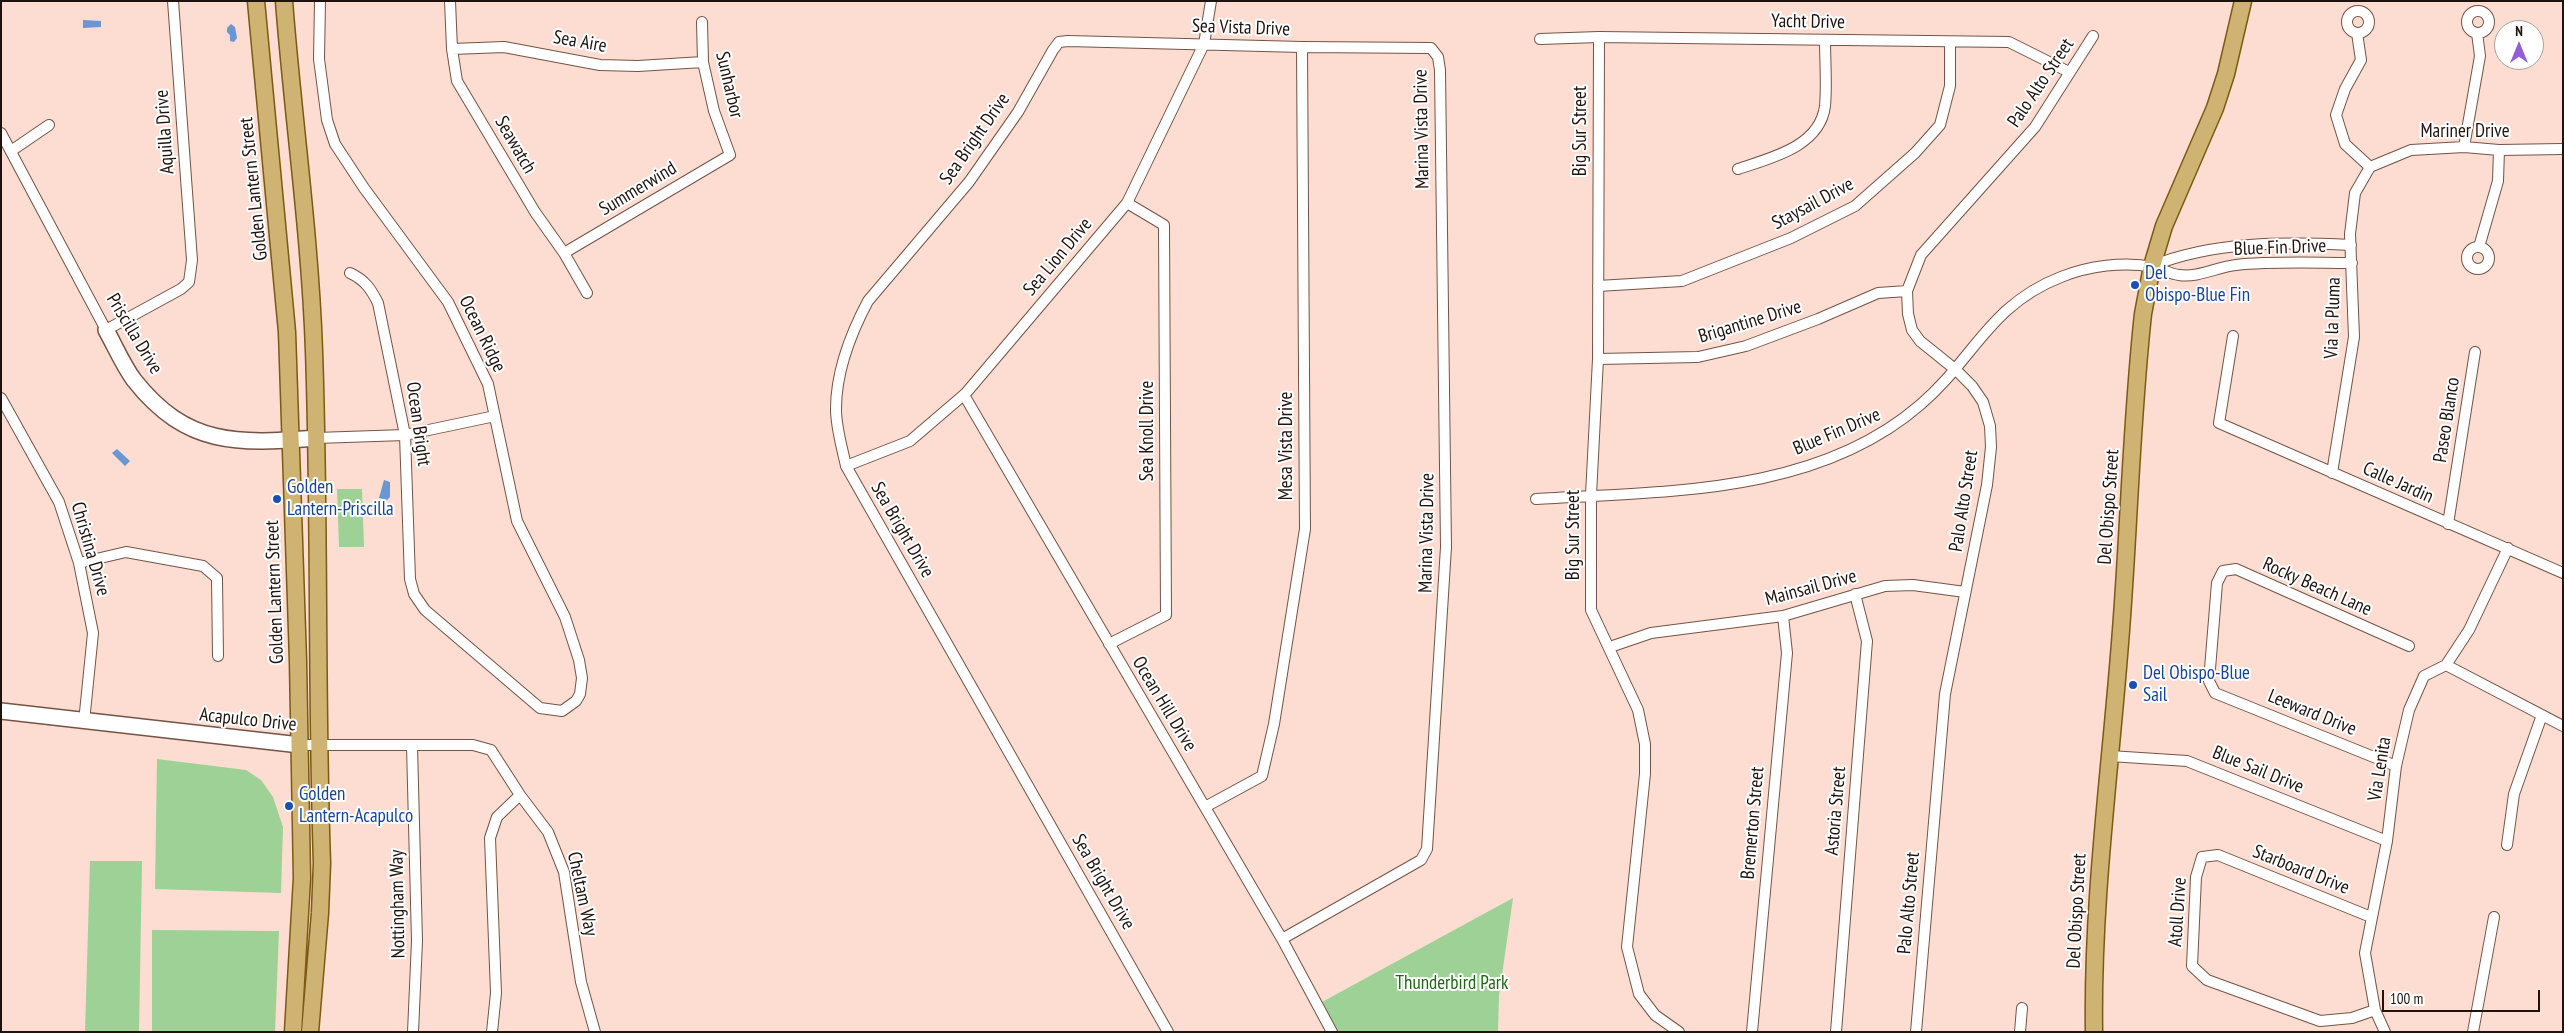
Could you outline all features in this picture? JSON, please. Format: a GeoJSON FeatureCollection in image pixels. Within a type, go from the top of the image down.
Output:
{"type":"FeatureCollection","features":[{"type":"Feature","properties":{"kind":"main road","name":"Golden Lantern Street"},"geometry":{"type":"LineString","coordinates":[[256,1],[285,298],[300,745],[302,886],[293,1032]]}},
{"type":"Feature","properties":{"kind":"main road"},"geometry":{"type":"LineString","coordinates":[[284,1],[301,172],[311,304],[316,438],[322,863],[320,913],[310,1032]]}},
{"type":"Feature","properties":{"kind":"main road","name":"Del Obispo Street"},"geometry":{"type":"LineString","coordinates":[[2094,1032],[2094,959],[2098,869],[2120,642],[2139,348],[2152,266],[2175,197],[2215,108],[2226,74],[2243,1]]}},
{"type":"Feature","properties":{"kind":"street","name":"Aquilla Drive"},"geometry":{"type":"LineString","coordinates":[[106,330],[181,289],[189,282],[192,260],[173,1]]}},
{"type":"Feature","properties":{"kind":"street","name":"Ocean Ridge"},"geometry":{"type":"LineString","coordinates":[[320,1],[319,59],[327,120],[335,144],[369,195],[448,302],[481,366],[491,396],[518,521],[556,597],[573,637],[582,678],[580,694],[576,701]]}},
{"type":"Feature","properties":{"kind":"street","name":"Seawatch"},"geometry":{"type":"LineString","coordinates":[[450,1],[452,49],[457,81],[535,212],[564,253],[587,293]]}},
{"type":"Feature","properties":{"kind":"street","name":"Sea Lion Drive"},"geometry":{"type":"LineString","coordinates":[[846,466],[910,440],[964,394],[1127,203],[1204,44],[1211,1]]}},
{"type":"Feature","properties":{"kind":"street","name":"Sunharbor"},"geometry":{"type":"LineString","coordinates":[[702,22],[703,62],[714,111],[730,155]]}},
{"type":"Feature","properties":{"kind":"street"},"geometry":{"type":"LineString","coordinates":[[2357,33],[2361,60],[2345,89],[2336,115],[2345,144],[2370,167]]}},
{"type":"Feature","properties":{"kind":"street"},"geometry":{"type":"LineString","coordinates":[[2464,147],[2480,56],[2477,33]]}},
{"type":"Feature","properties":{"kind":"street","name":"Palo Alto Street"},"geometry":{"type":"LineString","coordinates":[[1916,1032],[1945,694],[1987,485],[1991,447],[1990,426],[1983,402],[1972,386],[1956,370],[1920,341],[1912,330],[1908,314],[1907,291],[1921,254],[2035,127],[2093,36]]}},
{"type":"Feature","properties":{"kind":"street","name":"Yacht Drive"},"geometry":{"type":"LineString","coordinates":[[1540,39],[1599,37],[2009,42],[2069,72]]}},
{"type":"Feature","properties":{"kind":"street","name":"Big Sur Street"},"geometry":{"type":"LineString","coordinates":[[1599,37],[1598,359],[1591,495],[1592,610],[1638,710],[1645,744],[1645,774],[1626,948],[1639,994],[1655,1015],[1679,1032]]}},
{"type":"Feature","properties":{"kind":"street"},"geometry":{"type":"LineString","coordinates":[[1738,169],[1773,157],[1795,146],[1811,135],[1820,122],[1825,107],[1825,40]]}},
{"type":"Feature","properties":{"kind":"street","name":"Sea Vista Drive"},"geometry":{"type":"LineString","coordinates":[[1053,50],[1060,42],[1068,41],[1302,48],[1431,48]]}},
{"type":"Feature","properties":{"kind":"street","name":"Staysail Drive"},"geometry":{"type":"LineString","coordinates":[[1598,286],[1682,281],[1791,238],[1854,206],[1915,154],[1940,125],[1950,86],[1950,42]]}},
{"type":"Feature","properties":{"kind":"street","name":"Sea Aire"},"geometry":{"type":"LineString","coordinates":[[452,49],[504,48],[600,65],[638,66],[703,62]]}},
{"type":"Feature","properties":{"kind":"street","name":"Mesa Vista Drive"},"geometry":{"type":"LineString","coordinates":[[1205,807],[1262,776],[1274,724],[1306,529],[1302,48]]}},
{"type":"Feature","properties":{"kind":"street","name":"Marina Vista Drive"},"geometry":{"type":"LineString","coordinates":[[1282,939],[1420,860],[1427,849],[1446,547],[1440,70],[1438,57],[1431,48]]}},
{"type":"Feature","properties":{"kind":"street","name":"Sea Bright Drive"},"geometry":{"type":"LineString","coordinates":[[1053,50],[1018,112],[969,182],[868,301],[857,322],[839,384],[836,408],[846,466],[1168,1032]]}},
{"type":"Feature","properties":{"kind":"street"},"geometry":{"type":"LineString","coordinates":[[11,151],[50,125]]}},
{"type":"Feature","properties":{"kind":"street","name":"Priscilla Drive"},"geometry":{"type":"LineString","coordinates":[[1,133],[134,379],[155,402],[184,426],[218,438],[255,442],[316,438]]}},
{"type":"Feature","properties":{"kind":"street","name":"Mariner Drive"},"geometry":{"type":"LineString","coordinates":[[2370,167],[2411,150],[2464,147],[2499,150],[2563,149]]}},
{"type":"Feature","properties":{"kind":"street"},"geometry":{"type":"LineString","coordinates":[[2479,247],[2498,181],[2499,150]]}},
{"type":"Feature","properties":{"kind":"street","name":"Summerwind"},"geometry":{"type":"LineString","coordinates":[[564,253],[730,155]]}},
{"type":"Feature","properties":{"kind":"street","name":"Via la Pluma"},"geometry":{"type":"LineString","coordinates":[[2332,473],[2354,337],[2351,245],[2355,193],[2370,167]]}},
{"type":"Feature","properties":{"kind":"street","name":"Sea Knoll Drive"},"geometry":{"type":"LineString","coordinates":[[1109,644],[1166,615],[1164,225],[1127,203]]}},
{"type":"Feature","properties":{"kind":"street","name":"Blue Fin Drive"},"geometry":{"type":"LineString","coordinates":[[2152,266],[2178,256],[2230,246],[2351,245]]}},
{"type":"Feature","properties":{"kind":"street","name":"Blue Fin Drive"},"geometry":{"type":"LineString","coordinates":[[1536,499],[1714,487],[1769,476],[1817,462],[1865,443],[1895,426],[1924,402],[1956,370],[1994,321],[2017,301],[2041,286],[2063,276],[2092,268],[2116,265],[2152,266],[2179,275],[2199,274],[2234,265],[2352,263]]}},
{"type":"Feature","properties":{"kind":"street","name":"Ocean Bright"},"geometry":{"type":"LineString","coordinates":[[350,273],[360,278],[370,287],[378,303],[406,436],[410,579],[414,594],[425,610],[540,708],[562,712],[576,701]]}},
{"type":"Feature","properties":{"kind":"street","name":"Brigantine Drive"},"geometry":{"type":"LineString","coordinates":[[1598,359],[1698,357],[1746,346],[1818,319],[1878,293],[1907,291]]}},
{"type":"Feature","properties":{"kind":"street","name":"Calle Jardin"},"geometry":{"type":"LineString","coordinates":[[2233,336],[2220,423],[2563,573]]}},
{"type":"Feature","properties":{"kind":"street","name":"Paseo Blanco"},"geometry":{"type":"LineString","coordinates":[[2448,524],[2475,352]]}},
{"type":"Feature","properties":{"kind":"street","name":"Ocean Hill Drive"},"geometry":{"type":"LineString","coordinates":[[964,394],[1282,939],[1332,1032]]}},
{"type":"Feature","properties":{"kind":"street","name":"Christina Drive"},"geometry":{"type":"LineString","coordinates":[[1,398],[59,502],[79,563],[93,633],[84,722]]}},
{"type":"Feature","properties":{"kind":"street"},"geometry":{"type":"LineString","coordinates":[[316,438],[406,436],[495,416]]}},
{"type":"Feature","properties":{"kind":"street","name":"Via Lenita"},"geometry":{"type":"LineString","coordinates":[[2383,1028],[2375,1010],[2365,953],[2388,841],[2396,766],[2409,710],[2424,676],[2446,665],[2469,630],[2508,548]]}},
{"type":"Feature","properties":{"kind":"street"},"geometry":{"type":"LineString","coordinates":[[79,563],[126,552],[203,566],[217,578],[218,656]]}},
{"type":"Feature","properties":{"kind":"street","name":"Rocky Beach Lane"},"geometry":{"type":"LineString","coordinates":[[2215,693],[2209,681],[2217,583],[2223,571],[2236,569],[2409,646]]}},
{"type":"Feature","properties":{"kind":"street","name":"Mainsail Drive"},"geometry":{"type":"LineString","coordinates":[[1610,647],[1651,633],[1783,616],[1885,586],[1913,584],[1965,592]]}},
{"type":"Feature","properties":{"kind":"street","name":"Astoria Street"},"geometry":{"type":"LineString","coordinates":[[1836,1032],[1867,641],[1854,594]]}},
{"type":"Feature","properties":{"kind":"street","name":"Bremerton Street"},"geometry":{"type":"LineString","coordinates":[[1752,1032],[1787,653],[1783,616]]}},
{"type":"Feature","properties":{"kind":"street"},"geometry":{"type":"LineString","coordinates":[[2446,665],[2563,726]]}},
{"type":"Feature","properties":{"kind":"street","name":"Leeward Drive"},"geometry":{"type":"LineString","coordinates":[[2215,693],[2396,766]]}},
{"type":"Feature","properties":{"kind":"street","name":"Acapulco Drive"},"geometry":{"type":"LineString","coordinates":[[1,711],[84,722],[300,745],[473,745],[491,750]]}},
{"type":"Feature","properties":{"kind":"street"},"geometry":{"type":"LineString","coordinates":[[2507,845],[2514,794],[2542,715]]}},
{"type":"Feature","properties":{"kind":"street","name":"Nottingham Way"},"geometry":{"type":"LineString","coordinates":[[412,746],[417,941],[413,1032]]}},
{"type":"Feature","properties":{"kind":"street","name":"Cheltam Way"},"geometry":{"type":"LineString","coordinates":[[491,750],[520,795],[548,832],[564,872],[581,982],[595,1032]]}},
{"type":"Feature","properties":{"kind":"street","name":"Blue Sail Drive"},"geometry":{"type":"LineString","coordinates":[[2110,756],[2187,761],[2388,841]]}},
{"type":"Feature","properties":{"kind":"street"},"geometry":{"type":"LineString","coordinates":[[492,1032],[496,993],[490,838],[497,817],[520,795]]}},
{"type":"Feature","properties":{"kind":"street","name":"Starboard Drive"},"geometry":{"type":"LineString","coordinates":[[2218,855],[2371,917]]}},
{"type":"Feature","properties":{"kind":"street","name":"Atoll Drive"},"geometry":{"type":"LineString","coordinates":[[2218,855],[2202,857],[2196,877],[2192,966],[2207,980],[2320,1021],[2352,1018],[2375,1010]]}},
{"type":"Feature","properties":{"kind":"street"},"geometry":{"type":"LineString","coordinates":[[2473,1032],[2494,917]]}},
{"type":"Feature","properties":{"kind":"street"},"geometry":{"type":"LineString","coordinates":[[2020,1032],[2022,1008]]}},
{"type":"Feature","properties":{"kind":"green space"},"geometry":{"type":"Polygon","coordinates":[[[337,489],[362,489],[364,547],[339,547],[337,489]]]}},
{"type":"Feature","properties":{"kind":"green space"},"geometry":{"type":"Polygon","coordinates":[[[157,759],[246,770],[261,780],[273,797],[283,827],[281,893],[155,889],[157,759]]]}},
{"type":"Feature","properties":{"kind":"green space"},"geometry":{"type":"Polygon","coordinates":[[[90,861],[142,861],[139,1032],[85,1032],[90,861]]]}},
{"type":"Feature","properties":{"kind":"green space","name":"Thunderbird Park"},"geometry":{"type":"Polygon","coordinates":[[[1513,898],[1499,996],[1498,1032],[1337,1032],[1322,1002],[1513,898]]]}},
{"type":"Feature","properties":{"kind":"green space"},"geometry":{"type":"Polygon","coordinates":[[[152,930],[279,931],[275,1032],[152,1032],[152,930]]]}},
{"type":"Feature","properties":{"kind":"water"},"geometry":{"type":"Polygon","coordinates":[[[83,20],[101,21],[101,27],[83,28],[83,20]]]}},
{"type":"Feature","properties":{"kind":"water"},"geometry":{"type":"Polygon","coordinates":[[[231,24],[235,27],[237,38],[234,42],[230,41],[230,35],[227,32],[227,28],[231,24]]]}},
{"type":"Feature","properties":{"kind":"water"},"geometry":{"type":"Polygon","coordinates":[[[117,449],[130,461],[125,466],[112,453],[117,449]]]}},
{"type":"Feature","properties":{"kind":"water"},"geometry":{"type":"Polygon","coordinates":[[[384,480],[390,482],[390,497],[387,500],[379,498],[384,480]]]}},
{"type":"Feature","properties":{"kind":"place","name":"Del Obispo-Blue Fin"},"geometry":{"type":"Point","coordinates":[2135,285]}},
{"type":"Feature","properties":{"kind":"place","name":"Golden Lantern-Priscilla"},"geometry":{"type":"Point","coordinates":[277,499]}},
{"type":"Feature","properties":{"kind":"place","name":"Del Obispo-Blue Sail"},"geometry":{"type":"Point","coordinates":[2133,685]}},
{"type":"Feature","properties":{"kind":"place","name":"Golden Lantern-Acapulco"},"geometry":{"type":"Point","coordinates":[289,806]}}]}
